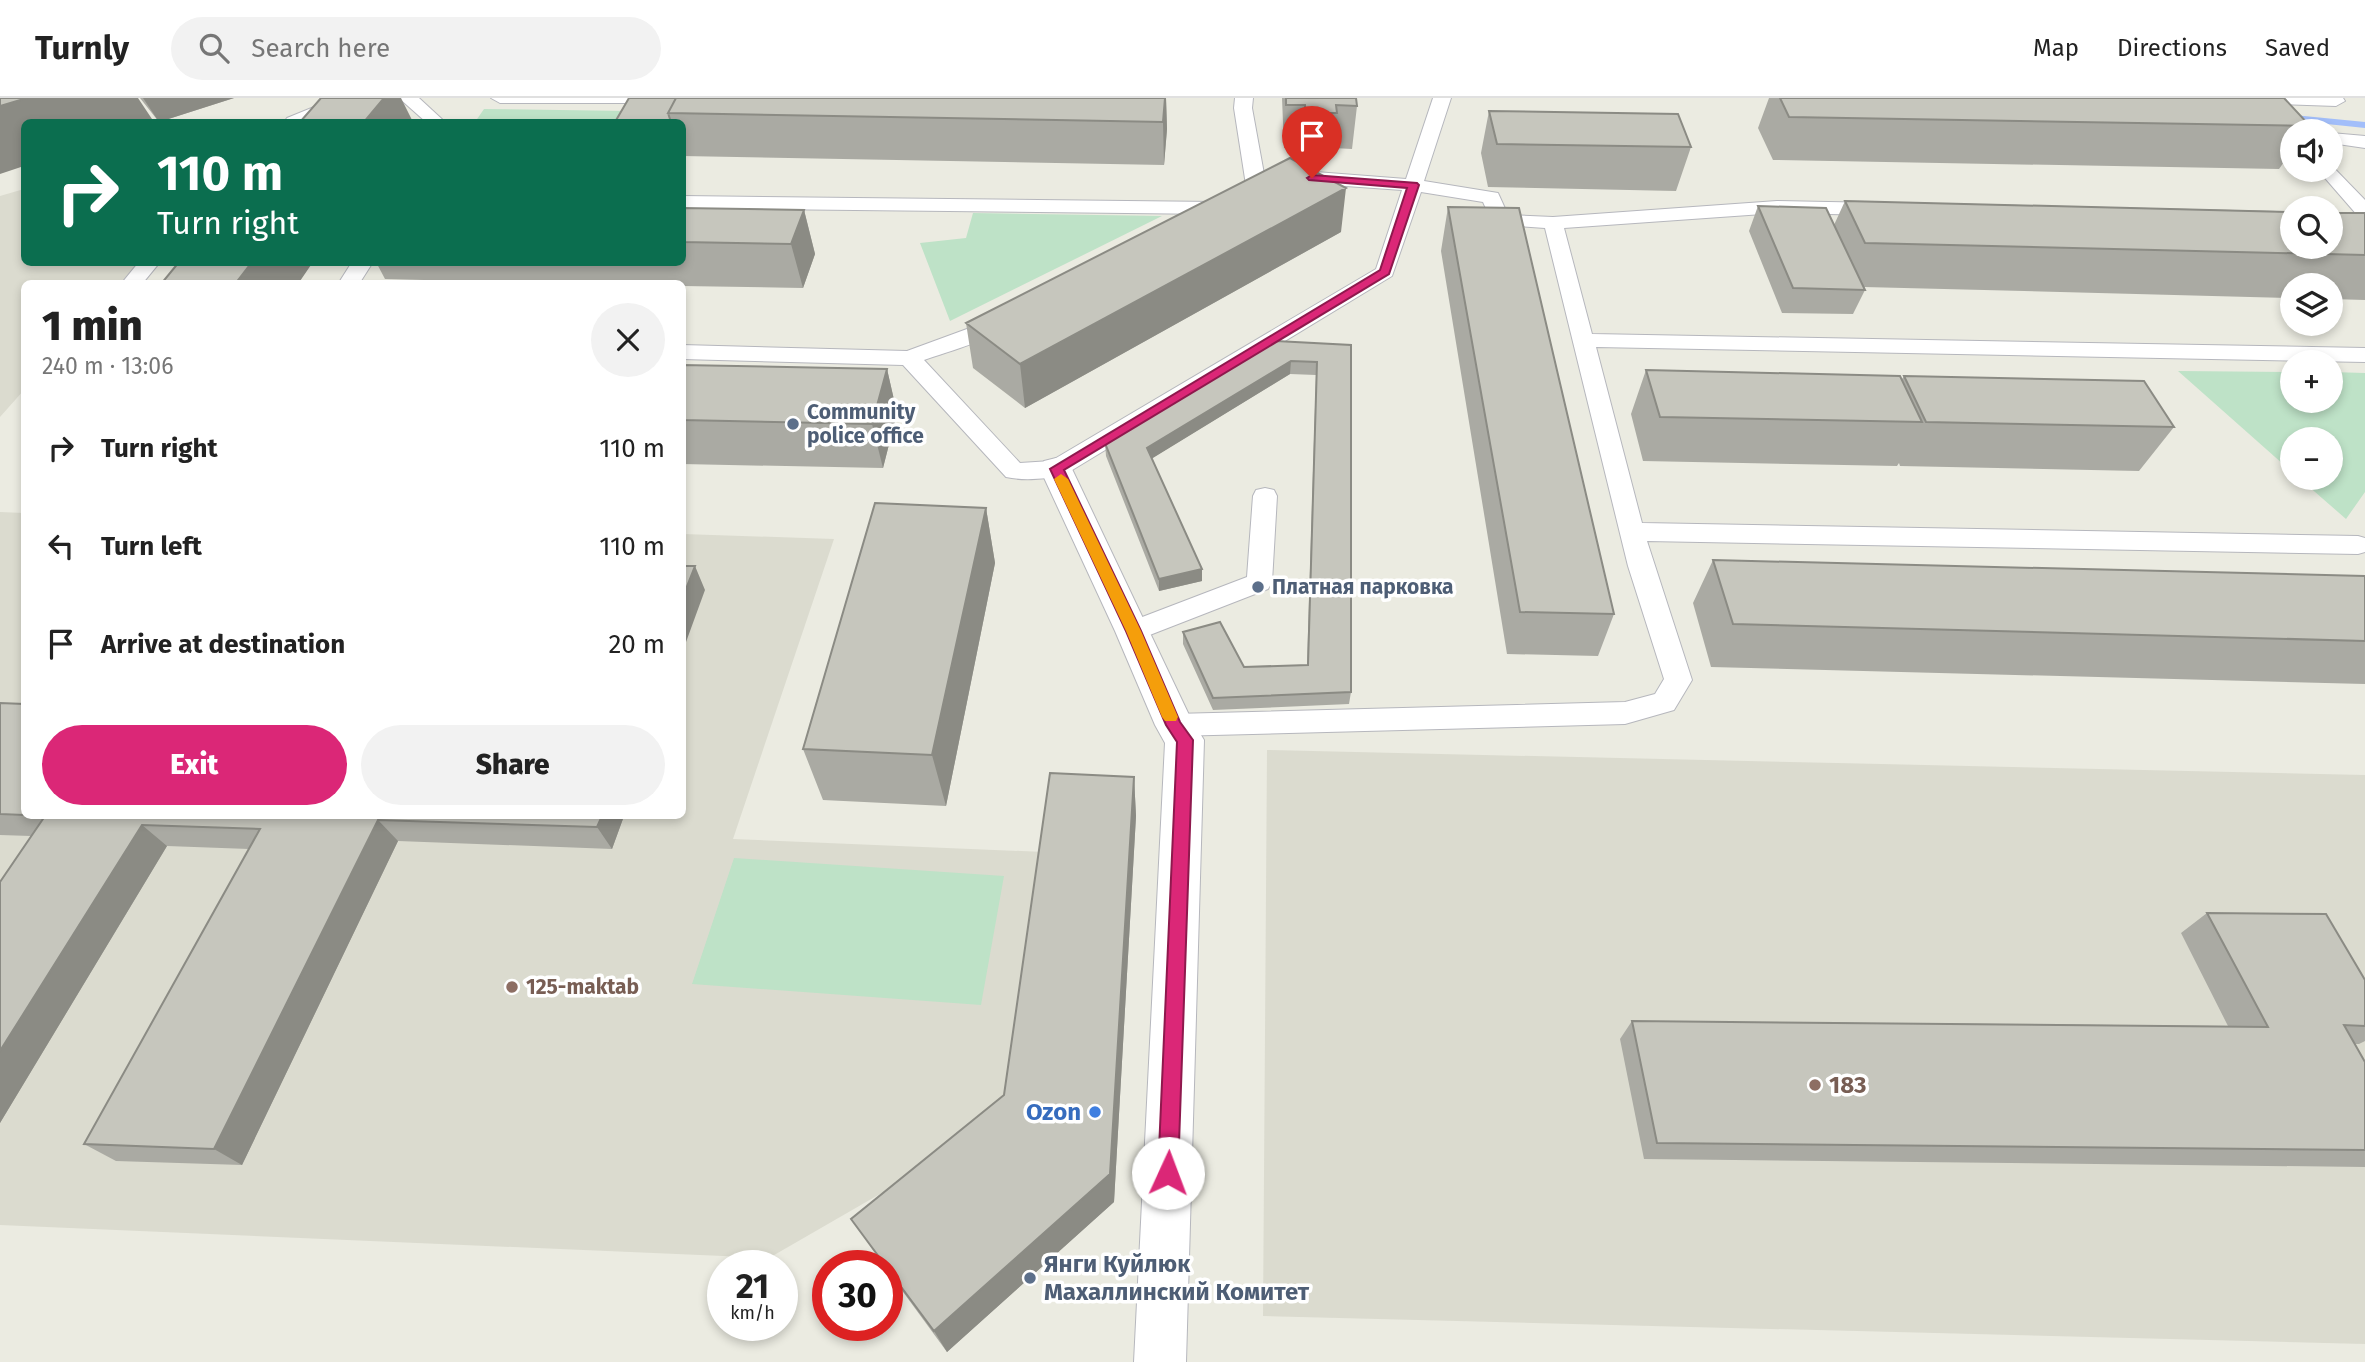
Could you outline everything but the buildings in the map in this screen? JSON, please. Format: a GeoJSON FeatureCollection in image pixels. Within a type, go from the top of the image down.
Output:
{"type":"FeatureCollection","features":[{"type":"Feature","properties":{"kind":"street"},"geometry":{"type":"LineString","coordinates":[[1056,469],[1133,631],[1174,725],[1185,740],[1160,1362]]}},
{"type":"Feature","properties":{"kind":"lane"},"geometry":{"type":"LineString","coordinates":[[300,119],[351,98]]}},
{"type":"Feature","properties":{"kind":"lane"},"geometry":{"type":"LineString","coordinates":[[408,98],[432,119]]}},
{"type":"Feature","properties":{"kind":"lane"},"geometry":{"type":"LineString","coordinates":[[500,98],[629,98]]}},
{"type":"Feature","properties":{"kind":"lane"},"geometry":{"type":"LineString","coordinates":[[1244,98],[1243,108],[1256,185]]}},
{"type":"Feature","properties":{"kind":"lane"},"geometry":{"type":"LineString","coordinates":[[909,358],[1014,471],[1056,469],[1385,272],[1442,98]]}},
{"type":"Feature","properties":{"kind":"lane"},"geometry":{"type":"LineString","coordinates":[[2246,98],[2336,101]]}},
{"type":"Feature","properties":{"kind":"lane"},"geometry":{"type":"LineString","coordinates":[[2343,139],[2365,142]]}},
{"type":"Feature","properties":{"kind":"lane"},"geometry":{"type":"LineString","coordinates":[[1180,227],[1256,185],[1287,176],[1413,185],[1491,197],[1500,220],[1553,223],[1777,207],[1899,209]]}},
{"type":"Feature","properties":{"kind":"lane"},"geometry":{"type":"LineString","coordinates":[[2337,182],[2365,214]]}},
{"type":"Feature","properties":{"kind":"lane"},"geometry":{"type":"LineString","coordinates":[[686,202],[1215,208]]}},
{"type":"Feature","properties":{"kind":"lane"},"geometry":{"type":"LineString","coordinates":[[2343,215],[2365,214]]}},
{"type":"Feature","properties":{"kind":"lane"},"geometry":{"type":"LineString","coordinates":[[1174,725],[1625,713],[1664,702],[1678,680],[1633,533],[1553,223]]}},
{"type":"Feature","properties":{"kind":"lane"},"geometry":{"type":"LineString","coordinates":[[134,280],[147,266]]}},
{"type":"Feature","properties":{"kind":"lane"},"geometry":{"type":"LineString","coordinates":[[686,352],[909,358],[975,334],[1017,312]]}},
{"type":"Feature","properties":{"kind":"lane"},"geometry":{"type":"LineString","coordinates":[[1583,340],[2365,355]]}},
{"type":"Feature","properties":{"kind":"lane"},"geometry":{"type":"LineString","coordinates":[[1133,631],[1259,582],[1265,496]]}},
{"type":"Feature","properties":{"kind":"lane"},"geometry":{"type":"LineString","coordinates":[[1633,533],[2363,543]]}},
{"type":"Feature","properties":{"kind":"shaded area"},"geometry":{"type":"Polygon","coordinates":[[[21,190],[21,266],[135,266],[123,280],[21,280],[21,393],[0,417],[0,196],[21,190]]]}},
{"type":"Feature","properties":{"kind":"shaded area","name":"125-maktab"},"geometry":{"type":"Polygon","coordinates":[[[0,512],[21,513],[21,819],[686,819],[686,534],[834,539],[733,839],[1044,852],[1003,1123],[783,1250],[707,1250],[707,1255],[0,1225],[0,512]]]}},
{"type":"Feature","properties":{"kind":"shaded area","name":"183"},"geometry":{"type":"Polygon","coordinates":[[[1267,750],[2365,775],[2365,1344],[1263,1316],[1267,750]]]}},
{"type":"Feature","properties":{"kind":"green space"},"geometry":{"type":"Polygon","coordinates":[[[484,109],[629,111],[624,119],[477,119],[484,109]]]}},
{"type":"Feature","properties":{"kind":"green space"},"geometry":{"type":"Polygon","coordinates":[[[973,213],[1162,216],[950,321],[920,243],[966,238],[973,213]]]}},
{"type":"Feature","properties":{"kind":"green space"},"geometry":{"type":"Polygon","coordinates":[[[2178,371],[2280,372],[2280,413],[2343,413],[2343,372],[2365,373],[2365,492],[2346,519],[2313,490],[2343,490],[2343,427],[2280,427],[2280,461],[2178,371]]]}},
{"type":"Feature","properties":{"kind":"green space"},"geometry":{"type":"Polygon","coordinates":[[[734,858],[1004,876],[981,1005],[692,984],[734,858]]]}},
{"type":"Feature","properties":{"kind":"waterway"},"geometry":{"type":"LineString","coordinates":[[2284,117],[2365,125]]}},
{"type":"Feature","properties":{"kind":"slow traffic"},"geometry":{"type":"LineString","coordinates":[[1061,479],[1133,631],[1170,717]]}},
{"type":"Feature","properties":{"kind":"place","name":"Community police office"},"geometry":{"type":"Point","coordinates":[793,424]}},
{"type":"Feature","properties":{"kind":"place","name":"Платная парковка"},"geometry":{"type":"Point","coordinates":[1258,587]}},
{"type":"Feature","properties":{"kind":"place","name":"125-maktab"},"geometry":{"type":"Point","coordinates":[512,987]}},
{"type":"Feature","properties":{"kind":"place","name":"183"},"geometry":{"type":"Point","coordinates":[1815,1085]}},
{"type":"Feature","properties":{"kind":"place","name":"Ozon"},"geometry":{"type":"Point","coordinates":[1095,1112]}},
{"type":"Feature","properties":{"kind":"place","name":"Янги Куйлюк Махаллинский Комитет"},"geometry":{"type":"Point","coordinates":[1030,1278]}},
{"type":"Feature","properties":{"kind":"route"},"geometry":{"type":"LineString","coordinates":[[1168,1173],[1185,740],[1174,725],[1133,631],[1056,469],[1385,272],[1413,185],[1312,178]]}}]}
